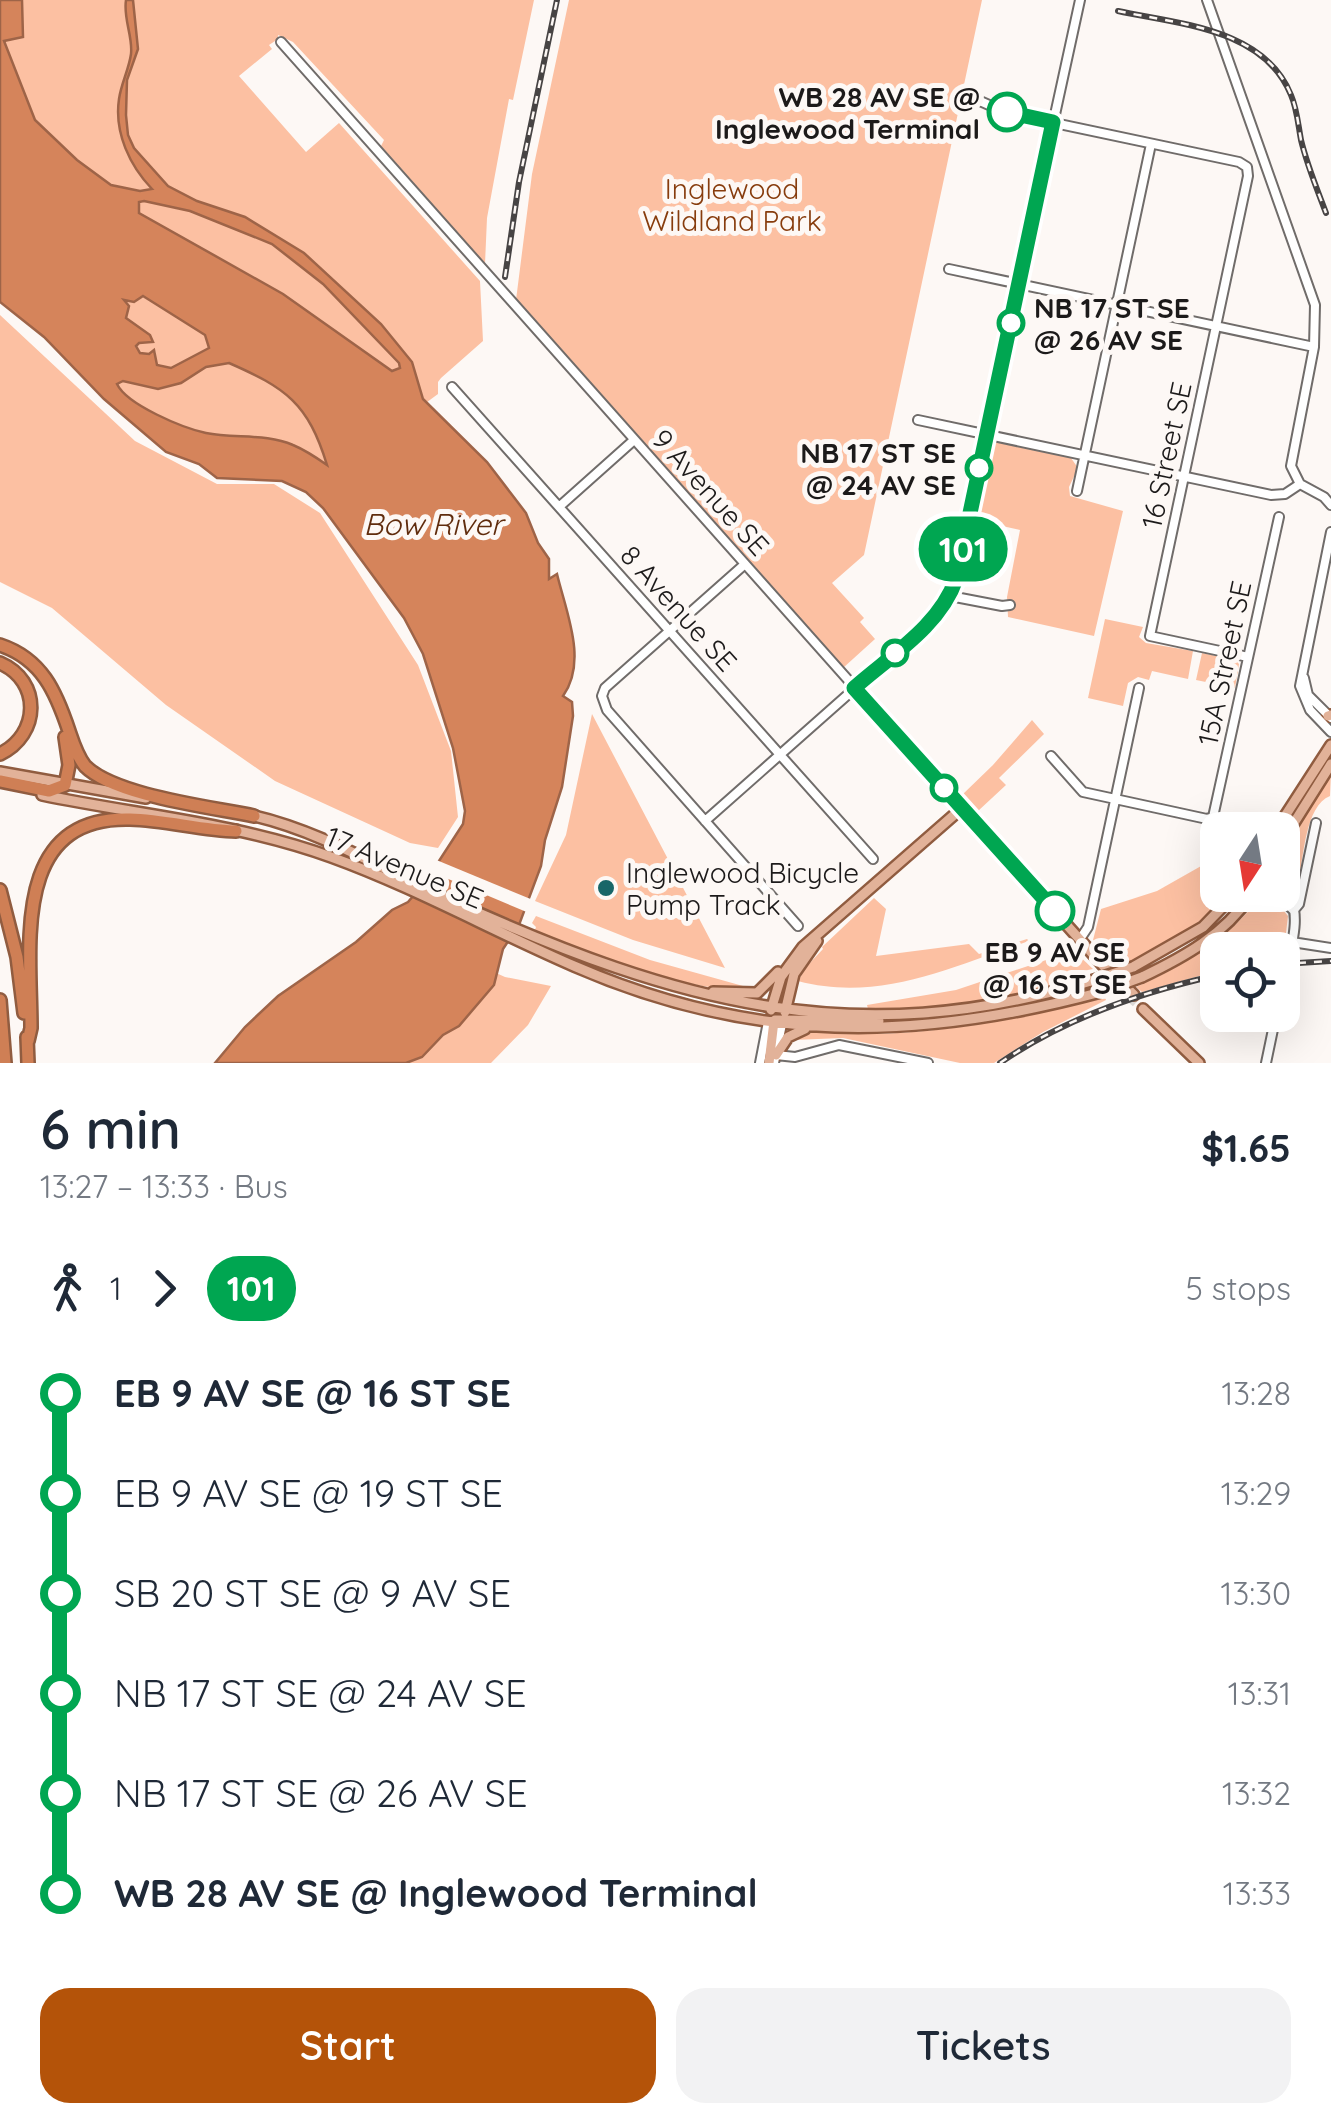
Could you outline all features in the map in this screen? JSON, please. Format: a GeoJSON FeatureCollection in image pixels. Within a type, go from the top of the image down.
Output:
{"type":"FeatureCollection","features":[{"type":"Feature","properties":{"kind":"highway"},"geometry":{"type":"LineString","coordinates":[[0,646],[26,657],[50,684],[80,759],[100,776],[150,795],[254,816]]}},
{"type":"Feature","properties":{"kind":"highway"},"geometry":{"type":"LineString","coordinates":[[0,663],[24,681],[32,710],[23,736],[0,754]]}},
{"type":"Feature","properties":{"kind":"highway"},"geometry":{"type":"LineString","coordinates":[[0,784],[49,791],[64,784],[68,776],[68,754],[50,684]]}},
{"type":"Feature","properties":{"kind":"highway"},"geometry":{"type":"LineString","coordinates":[[28,1042],[31,912],[42,868],[55,848],[76,832],[105,821],[127,819],[236,830]]}},
{"type":"Feature","properties":{"kind":"highway"},"geometry":{"type":"LineString","coordinates":[[0,890],[18,957],[28,1063]]}},
{"type":"Feature","properties":{"kind":"highway"},"geometry":{"type":"LineString","coordinates":[[0,1000],[5,1063]]}},
{"type":"Feature","properties":{"kind":"main road"},"geometry":{"type":"LineString","coordinates":[[1288,812],[1331,744]]}},
{"type":"Feature","properties":{"kind":"main road"},"geometry":{"type":"LineString","coordinates":[[1299,812],[1331,764]]}},
{"type":"Feature","properties":{"kind":"main road","name":"17 Avenue SE"},"geometry":{"type":"LineString","coordinates":[[0,772],[254,816],[322,840],[410,887]]}},
{"type":"Feature","properties":{"kind":"main road","name":"17 Avenue SE"},"geometry":{"type":"LineString","coordinates":[[0,784],[202,821],[331,857],[410,887],[654,996],[778,1020]]}},
{"type":"Feature","properties":{"kind":"main road"},"geometry":{"type":"LineString","coordinates":[[666,983],[727,994],[757,993],[803,946],[962,808]]}},
{"type":"Feature","properties":{"kind":"main road","name":"9 Avenue SE"},"geometry":{"type":"LineString","coordinates":[[962,808],[1108,971]]}},
{"type":"Feature","properties":{"kind":"main road"},"geometry":{"type":"LineString","coordinates":[[778,1020],[917,1015],[1011,1002],[1133,967],[1194,934],[1217,912]]}},
{"type":"Feature","properties":{"kind":"main road"},"geometry":{"type":"LineString","coordinates":[[803,946],[781,977],[771,1008],[778,1020],[808,1028],[870,1030],[960,1022],[1032,1010],[1101,992],[1142,978],[1192,951],[1239,912]]}},
{"type":"Feature","properties":{"kind":"main road"},"geometry":{"type":"LineString","coordinates":[[773,1060],[778,1020],[794,974],[821,934]]}},
{"type":"Feature","properties":{"kind":"main road","name":"17 Avenue SE"},"geometry":{"type":"LineString","coordinates":[[527,940],[703,995],[771,1008]]}},
{"type":"Feature","properties":{"kind":"main road"},"geometry":{"type":"LineString","coordinates":[[1143,1009],[1198,1063]]}},
{"type":"Feature","properties":{"kind":"main road"},"geometry":{"type":"LineString","coordinates":[[773,1060],[788,1037],[808,1028]]}},
{"type":"Feature","properties":{"kind":"street"},"geometry":{"type":"LineString","coordinates":[[705,821],[931,620],[950,596],[1080,0]]}},
{"type":"Feature","properties":{"kind":"street"},"geometry":{"type":"LineString","coordinates":[[1207,0],[1315,305],[1314,347],[1291,466],[1300,484],[1324,497],[1331,506]]}},
{"type":"Feature","properties":{"kind":"street","name":"9 Avenue SE"},"geometry":{"type":"LineString","coordinates":[[282,42],[962,808]]}},
{"type":"Feature","properties":{"kind":"street"},"geometry":{"type":"LineString","coordinates":[[980,100],[1007,112],[1152,144],[1077,491]]}},
{"type":"Feature","properties":{"kind":"street","name":"16 Street SE"},"geometry":{"type":"LineString","coordinates":[[1152,144],[1240,162],[1247,167],[1248,176],[1150,636],[1248,657]]}},
{"type":"Feature","properties":{"kind":"street"},"geometry":{"type":"LineString","coordinates":[[950,269],[1314,347]]}},
{"type":"Feature","properties":{"kind":"street","name":"8 Avenue SE"},"geometry":{"type":"LineString","coordinates":[[452,387],[873,859]]}},
{"type":"Feature","properties":{"kind":"street"},"geometry":{"type":"LineString","coordinates":[[918,420],[1271,495],[1285,494],[1300,484]]}},
{"type":"Feature","properties":{"kind":"street"},"geometry":{"type":"LineString","coordinates":[[560,506],[634,440]]}},
{"type":"Feature","properties":{"kind":"street","name":"15A Street SE"},"geometry":{"type":"LineString","coordinates":[[1115,800],[1213,817],[1279,517]]}},
{"type":"Feature","properties":{"kind":"street"},"geometry":{"type":"LineString","coordinates":[[1331,532],[1300,686],[1304,702],[1331,732]]}},
{"type":"Feature","properties":{"kind":"street"},"geometry":{"type":"LineString","coordinates":[[745,564],[605,688],[602,696],[607,710],[798,926]]}},
{"type":"Feature","properties":{"kind":"street"},"geometry":{"type":"LineString","coordinates":[[950,596],[1010,605]]}},
{"type":"Feature","properties":{"kind":"street"},"geometry":{"type":"LineString","coordinates":[[1302,669],[1308,695],[1330,716]]}},
{"type":"Feature","properties":{"kind":"street"},"geometry":{"type":"LineString","coordinates":[[1080,939],[1088,927],[1139,688]]}},
{"type":"Feature","properties":{"kind":"street"},"geometry":{"type":"LineString","coordinates":[[1051,756],[1083,792],[1115,800]]}},
{"type":"Feature","properties":{"kind":"street"},"geometry":{"type":"LineString","coordinates":[[1300,899],[1316,823]]}},
{"type":"Feature","properties":{"kind":"street"},"geometry":{"type":"LineString","coordinates":[[1300,943],[1331,948]]}},
{"type":"Feature","properties":{"kind":"street"},"geometry":{"type":"LineString","coordinates":[[760,1063],[778,1020]]}},
{"type":"Feature","properties":{"kind":"street"},"geometry":{"type":"LineString","coordinates":[[1266,1063],[1272,1032]]}},
{"type":"Feature","properties":{"kind":"street"},"geometry":{"type":"LineString","coordinates":[[773,1060],[839,1046],[928,1063]]}},
{"type":"Feature","properties":{"kind":"green space"},"geometry":{"type":"Polygon","coordinates":[[[0,0],[534,0],[513,100],[509,99],[487,218],[485,264],[381,146],[384,140],[293,42],[278,35],[269,45],[272,49],[239,76],[306,152],[339,123],[480,281],[483,341],[441,378],[438,394],[423,405],[104,212],[0,89],[0,0]]]}},
{"type":"Feature","properties":{"kind":"green space","name":"Inglewood Wildland Park"},"geometry":{"type":"Polygon","coordinates":[[[569,0],[982,0],[864,555],[832,583],[864,618],[860,622],[875,639],[843,668],[516,300],[532,174],[569,0]]]}},
{"type":"Feature","properties":{"kind":"green space"},"geometry":{"type":"Polygon","coordinates":[[[142,296],[205,335],[209,348],[171,368],[157,365],[155,350],[140,353],[136,345],[150,339],[125,318],[123,299],[142,296]]]}},
{"type":"Feature","properties":{"kind":"green space"},"geometry":{"type":"Polygon","coordinates":[[[0,315],[135,441],[217,484],[274,484],[320,513],[418,665],[451,751],[458,817],[438,848],[410,843],[275,781],[166,705],[52,608],[0,582],[0,315]]]}},
{"type":"Feature","properties":{"kind":"green space"},"geometry":{"type":"Polygon","coordinates":[[[229,363],[266,381],[293,401],[312,428],[328,466],[288,443],[201,431],[174,422],[132,400],[117,383],[158,389],[181,383],[206,367],[229,363]]]}},
{"type":"Feature","properties":{"kind":"green space"},"geometry":{"type":"Polygon","coordinates":[[[995,442],[1071,458],[1078,468],[1069,487],[1070,496],[1123,511],[1094,636],[1008,617],[1007,597],[1020,530],[975,520],[995,442]]]}},
{"type":"Feature","properties":{"kind":"green space"},"geometry":{"type":"Polygon","coordinates":[[[1105,619],[1143,627],[1139,637],[1146,643],[1193,651],[1188,679],[1152,671],[1149,680],[1138,677],[1128,683],[1123,706],[1088,698],[1105,619]]]}},
{"type":"Feature","properties":{"kind":"green space"},"geometry":{"type":"Polygon","coordinates":[[[1202,653],[1239,664],[1235,688],[1196,680],[1202,653]]]}},
{"type":"Feature","properties":{"kind":"green space"},"geometry":{"type":"Polygon","coordinates":[[[592,714],[725,968],[633,940],[535,901],[566,835],[592,714]]]}},
{"type":"Feature","properties":{"kind":"green space"},"geometry":{"type":"Polygon","coordinates":[[[1032,720],[1044,734],[999,778],[1006,785],[978,811],[963,794],[1032,720]]]}},
{"type":"Feature","properties":{"kind":"green space"},"geometry":{"type":"Polygon","coordinates":[[[1331,773],[1330,796],[1310,821],[1300,870],[1300,824],[1331,773]]]}},
{"type":"Feature","properties":{"kind":"green space"},"geometry":{"type":"Polygon","coordinates":[[[1200,867],[1200,912],[1211,912],[1177,938],[1117,966],[1093,940],[1101,909],[1157,891],[1200,867]]]}},
{"type":"Feature","properties":{"kind":"green space"},"geometry":{"type":"Polygon","coordinates":[[[874,898],[886,909],[876,956],[969,944],[979,954],[1029,941],[887,985],[828,987],[798,981],[822,947],[874,898]]]}},
{"type":"Feature","properties":{"kind":"green space"},"geometry":{"type":"Polygon","coordinates":[[[1248,912],[1285,912],[1288,916],[1286,932],[1227,932],[1248,912]]]}},
{"type":"Feature","properties":{"kind":"green space"},"geometry":{"type":"Polygon","coordinates":[[[536,916],[650,960],[743,986],[742,991],[663,977],[584,952],[534,933],[536,927],[532,923],[536,916]]]}},
{"type":"Feature","properties":{"kind":"green space"},"geometry":{"type":"Polygon","coordinates":[[[1061,952],[1075,954],[1086,962],[1093,969],[1083,971],[1088,977],[979,1001],[924,1008],[868,1009],[867,1005],[956,990],[1061,952]]]}},
{"type":"Feature","properties":{"kind":"green space"},"geometry":{"type":"Polygon","coordinates":[[[1200,952],[1200,976],[1142,992],[1136,987],[1162,974],[1200,952]]]}},
{"type":"Feature","properties":{"kind":"green space"},"geometry":{"type":"Polygon","coordinates":[[[485,968],[505,977],[551,986],[528,1025],[491,1063],[378,1063],[485,968]]]}},
{"type":"Feature","properties":{"kind":"green space"},"geometry":{"type":"Polygon","coordinates":[[[1105,997],[1106,1000],[994,1063],[960,1063],[843,1038],[793,1040],[821,1032],[905,1033],[963,1027],[1105,997]]]}},
{"type":"Feature","properties":{"kind":"water","name":"Bow River"},"geometry":{"type":"Polygon","coordinates":[[[0,0],[22,0],[23,37],[4,41],[35,120],[77,160],[111,185],[140,191],[152,189],[125,148],[118,112],[131,54],[126,0],[133,0],[138,49],[127,80],[126,115],[134,148],[168,186],[197,201],[245,217],[304,253],[381,324],[412,362],[423,399],[487,462],[526,513],[549,559],[549,579],[557,574],[573,636],[574,668],[563,696],[572,702],[573,716],[562,787],[541,866],[519,925],[503,949],[494,985],[459,1026],[443,1035],[422,1057],[406,1063],[215,1063],[278,996],[408,902],[463,824],[465,811],[453,748],[423,654],[404,618],[323,508],[306,492],[282,481],[217,478],[199,464],[166,452],[104,399],[44,337],[0,302],[0,0]],[[139,202],[139,213],[283,294],[392,371],[400,368],[323,284],[272,244],[190,211],[139,202]],[[143,296],[134,302],[124,300],[129,306],[126,318],[150,335],[153,342],[136,346],[140,353],[154,350],[157,365],[171,368],[209,348],[205,335],[143,296]],[[229,363],[206,367],[181,383],[158,389],[123,381],[117,384],[143,407],[184,426],[217,435],[283,441],[327,465],[312,426],[280,390],[229,363]]]}},
{"type":"Feature","properties":{"kind":"pier"},"geometry":{"type":"Polygon","coordinates":[[[434,859],[533,900],[529,913],[427,870],[434,859]]]}},
{"type":"Feature","properties":{"kind":"tunnel"},"geometry":{"type":"LineString","coordinates":[[1129,997],[1143,1009]]}},
{"type":"Feature","properties":{"kind":"railway"},"geometry":{"type":"LineString","coordinates":[[505,277],[519,182],[557,0]]}},
{"type":"Feature","properties":{"kind":"railway"},"geometry":{"type":"LineString","coordinates":[[1118,11],[1217,33],[1261,55],[1291,95],[1303,149],[1326,213]]}},
{"type":"Feature","properties":{"kind":"railway"},"geometry":{"type":"LineString","coordinates":[[1300,963],[1331,961]]}},
{"type":"Feature","properties":{"kind":"railway"},"geometry":{"type":"LineString","coordinates":[[1000,1063],[1104,1008],[1200,980]]}},
{"type":"Feature","properties":{"kind":"bus line","name":"101"},"geometry":{"type":"LineString","coordinates":[[1007,112],[1053,122],[956,579],[945,605],[931,620],[854,688],[1055,911]]}},
{"type":"Feature","properties":{"kind":"place","name":"WB 28 AV SE @ Inglewood Terminal"},"geometry":{"type":"Point","coordinates":[1007,112]}},
{"type":"Feature","properties":{"kind":"place","name":"NB 17 ST SE @ 26 AV SE"},"geometry":{"type":"Point","coordinates":[1011,323]}},
{"type":"Feature","properties":{"kind":"place","name":"NB 17 ST SE @ 24 AV SE"},"geometry":{"type":"Point","coordinates":[979,468]}},
{"type":"Feature","properties":{"kind":"place","name":"Inglewood Bicycle Pump Track"},"geometry":{"type":"Point","coordinates":[606,888]}},
{"type":"Feature","properties":{"kind":"place","name":"EB 9 AV SE @ 16 ST SE"},"geometry":{"type":"Point","coordinates":[1055,911]}}]}
